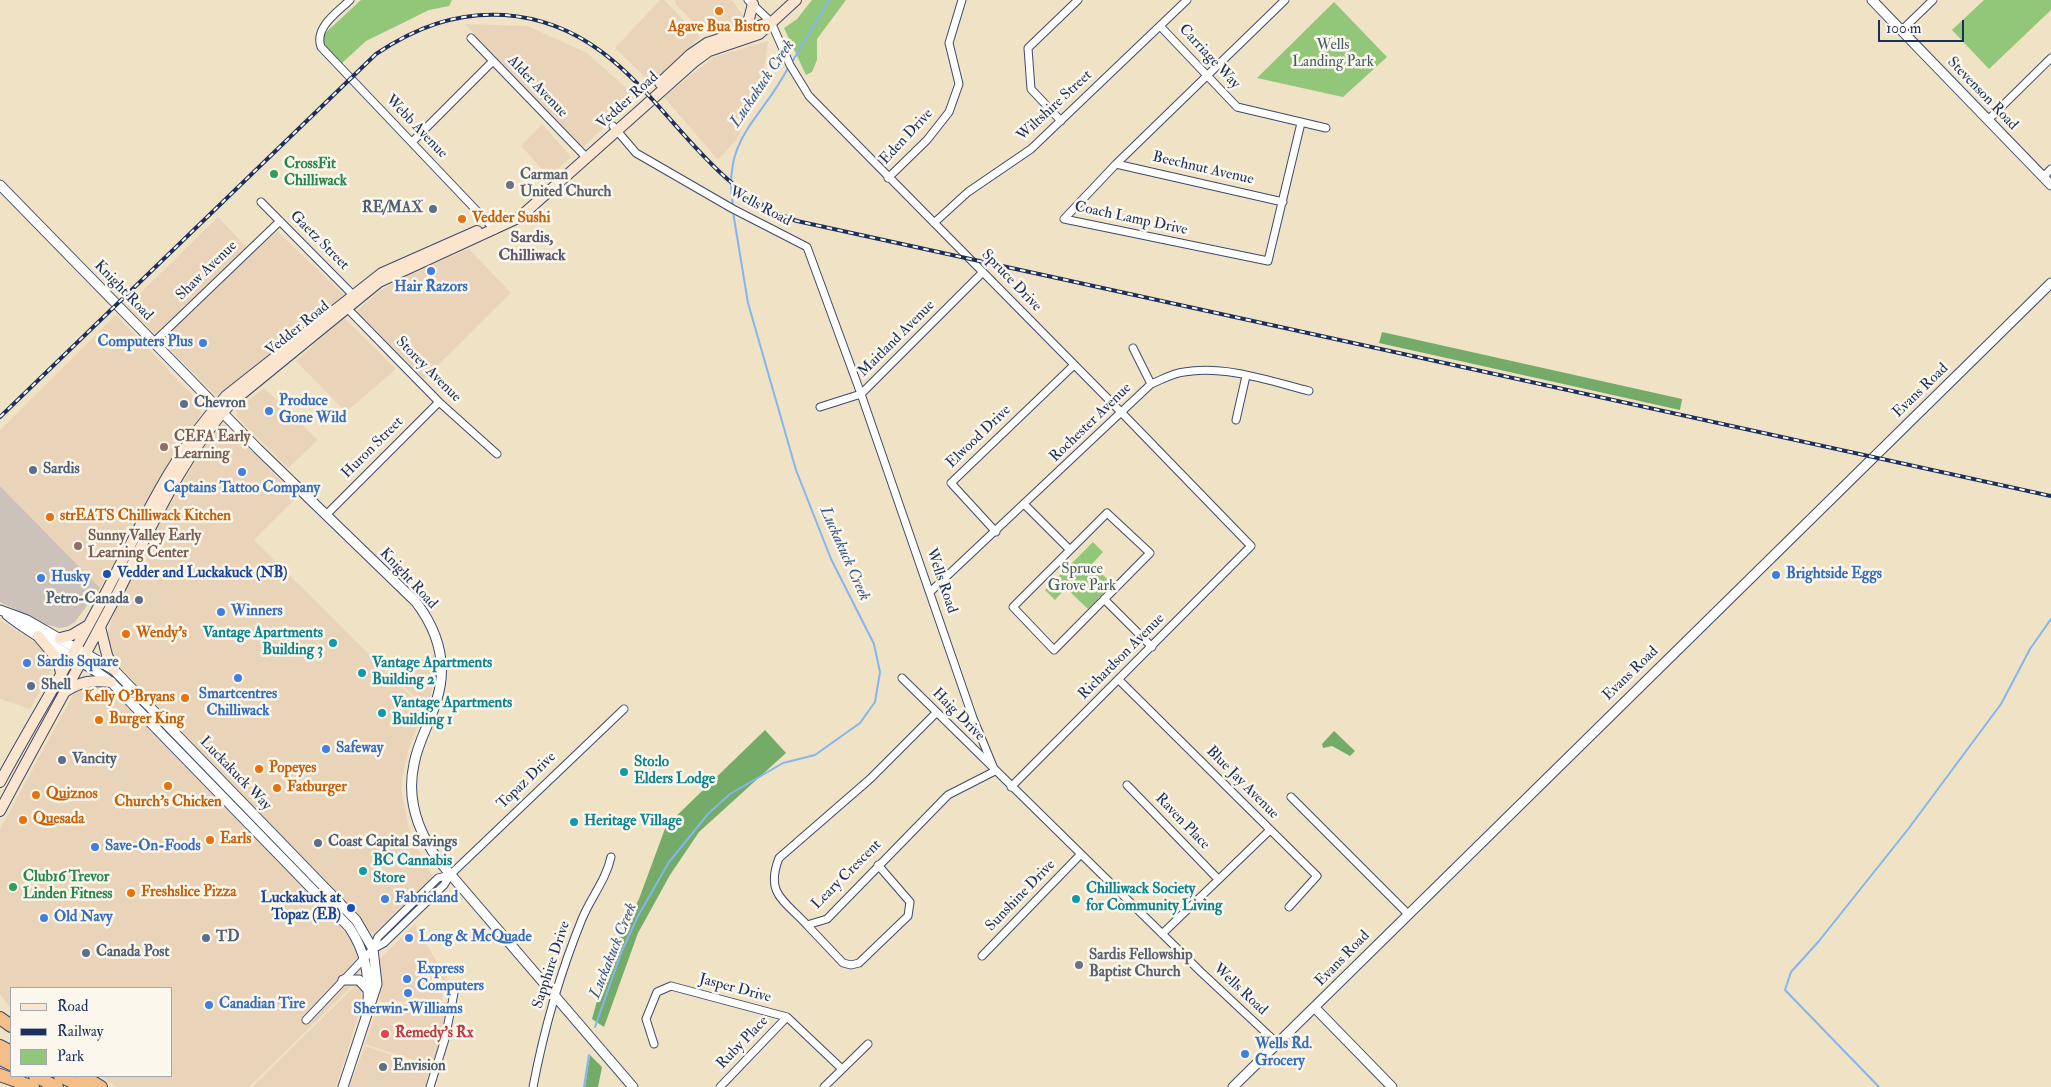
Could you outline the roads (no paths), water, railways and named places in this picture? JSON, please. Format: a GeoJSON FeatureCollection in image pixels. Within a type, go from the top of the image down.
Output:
{"type":"FeatureCollection","features":[{"type":"Feature","properties":{"kind":"highway"},"geometry":{"type":"LineString","coordinates":[[0,1076],[35,1087]]}},
{"type":"Feature","properties":{"kind":"highway"},"geometry":{"type":"LineString","coordinates":[[18,1077],[35,1087]]}},
{"type":"Feature","properties":{"kind":"highway"},"geometry":{"type":"LineString","coordinates":[[37,1077],[57,1087]]}},
{"type":"Feature","properties":{"kind":"highway"},"geometry":{"type":"LineString","coordinates":[[62,1077],[83,1087]]}},
{"type":"Feature","properties":{"kind":"highway"},"geometry":{"type":"LineString","coordinates":[[85,1077],[101,1087]]}},
{"type":"Feature","properties":{"kind":"main road","name":"Vedder Road"},"geometry":{"type":"LineString","coordinates":[[494,227],[525,206],[583,154],[710,51],[759,34],[796,0]]}},
{"type":"Feature","properties":{"kind":"main road"},"geometry":{"type":"LineString","coordinates":[[746,30],[751,2]]}},
{"type":"Feature","properties":{"kind":"main road","name":"Vedder Road"},"geometry":{"type":"LineString","coordinates":[[0,810],[100,627],[139,546],[190,454],[220,409],[226,396],[356,297],[379,282],[528,211],[691,54],[707,43],[771,22]]}},
{"type":"Feature","properties":{"kind":"main road","name":"Vedder Road"},"geometry":{"type":"LineString","coordinates":[[0,782],[74,651],[183,447],[220,409]]}},
{"type":"Feature","properties":{"kind":"main road"},"geometry":{"type":"LineString","coordinates":[[60,638],[72,635],[88,625]]}},
{"type":"Feature","properties":{"kind":"main road"},"geometry":{"type":"LineString","coordinates":[[100,627],[105,650],[114,670]]}},
{"type":"Feature","properties":{"kind":"main road"},"geometry":{"type":"LineString","coordinates":[[38,636],[58,660],[61,673]]}},
{"type":"Feature","properties":{"kind":"main road"},"geometry":{"type":"LineString","coordinates":[[65,692],[83,682],[94,680],[111,682]]}},
{"type":"Feature","properties":{"kind":"street","name":"Webb Avenue"},"geometry":{"type":"LineString","coordinates":[[350,0],[321,29],[319,42],[324,52],[494,227]]}},
{"type":"Feature","properties":{"kind":"street","name":"Eden Drive"},"geometry":{"type":"LineString","coordinates":[[888,178],[927,140],[949,112],[958,84],[949,43],[962,0]]}},
{"type":"Feature","properties":{"kind":"street"},"geometry":{"type":"LineString","coordinates":[[1061,120],[1031,89],[1028,48],[1078,0]]}},
{"type":"Feature","properties":{"kind":"street","name":"Wiltshire Street"},"geometry":{"type":"LineString","coordinates":[[934,223],[968,192],[1031,150],[1187,0]]}},
{"type":"Feature","properties":{"kind":"street","name":"Coach Lamp Drive"},"geometry":{"type":"LineString","coordinates":[[1285,0],[1116,164],[1064,219],[1268,261],[1301,123]]}},
{"type":"Feature","properties":{"kind":"street","name":"Stevenson Road"},"geometry":{"type":"LineString","coordinates":[[1872,0],[2051,185]]}},
{"type":"Feature","properties":{"kind":"street"},"geometry":{"type":"LineString","coordinates":[[1902,30],[1933,0]]}},
{"type":"Feature","properties":{"kind":"street"},"geometry":{"type":"LineString","coordinates":[[751,2],[771,22]]}},
{"type":"Feature","properties":{"kind":"street","name":"Spruce Drive"},"geometry":{"type":"LineString","coordinates":[[771,22],[790,65],[809,96],[1251,546]]}},
{"type":"Feature","properties":{"kind":"street","name":"Carriage Way"},"geometry":{"type":"LineString","coordinates":[[1160,26],[1237,107],[1326,128]]}},
{"type":"Feature","properties":{"kind":"street","name":"Alder Avenue"},"geometry":{"type":"LineString","coordinates":[[471,38],[583,154]]}},
{"type":"Feature","properties":{"kind":"street"},"geometry":{"type":"LineString","coordinates":[[1988,120],[2051,58]]}},
{"type":"Feature","properties":{"kind":"street"},"geometry":{"type":"LineString","coordinates":[[412,142],[492,61]]}},
{"type":"Feature","properties":{"kind":"street","name":"Wells Road"},"geometry":{"type":"LineString","coordinates":[[615,128],[636,153],[733,209],[807,247],[861,394],[973,718],[995,771],[1278,1044]]}},
{"type":"Feature","properties":{"kind":"street","name":"Beechnut Avenue"},"geometry":{"type":"LineString","coordinates":[[1116,164],[1283,202]]}},
{"type":"Feature","properties":{"kind":"street"},"geometry":{"type":"LineString","coordinates":[[2043,177],[2051,169]]}},
{"type":"Feature","properties":{"kind":"street","name":"Knight Road"},"geometry":{"type":"LineString","coordinates":[[0,185],[220,409],[416,602],[435,632],[441,668],[439,692],[413,766],[412,798],[416,818],[424,840],[450,875],[633,1087]]}},
{"type":"Feature","properties":{"kind":"street","name":"Gaetz Street"},"geometry":{"type":"LineString","coordinates":[[261,202],[356,297]]}},
{"type":"Feature","properties":{"kind":"street","name":"Shaw Avenue"},"geometry":{"type":"LineString","coordinates":[[154,342],[280,221]]}},
{"type":"Feature","properties":{"kind":"street","name":"Maitland Avenue"},"geometry":{"type":"LineString","coordinates":[[820,408],[861,394],[982,272]]}},
{"type":"Feature","properties":{"kind":"street","name":"Evans Road"},"geometry":{"type":"LineString","coordinates":[[1233,1087],[2051,283]]}},
{"type":"Feature","properties":{"kind":"street","name":"Storey Avenue"},"geometry":{"type":"LineString","coordinates":[[344,306],[439,402],[496,454]]}},
{"type":"Feature","properties":{"kind":"street"},"geometry":{"type":"LineString","coordinates":[[1133,348],[1151,384]]}},
{"type":"Feature","properties":{"kind":"street","name":"Elwood Drive"},"geometry":{"type":"LineString","coordinates":[[996,532],[952,483],[1074,365]]}},
{"type":"Feature","properties":{"kind":"street","name":"Rochester Avenue"},"geometry":{"type":"LineString","coordinates":[[930,592],[1025,505],[1151,384],[1183,372],[1246,376],[1309,391]]}},
{"type":"Feature","properties":{"kind":"street"},"geometry":{"type":"LineString","coordinates":[[1236,420],[1246,376]]}},
{"type":"Feature","properties":{"kind":"street","name":"Huron Street"},"geometry":{"type":"LineString","coordinates":[[326,515],[439,402]]}},
{"type":"Feature","properties":{"kind":"street"},"geometry":{"type":"LineString","coordinates":[[1025,505],[1070,550]]}},
{"type":"Feature","properties":{"kind":"street"},"geometry":{"type":"LineString","coordinates":[[1107,513],[1150,552],[1104,599],[1054,650],[1013,607],[1107,513]]}},
{"type":"Feature","properties":{"kind":"street","name":"Richardson Avenue"},"geometry":{"type":"LineString","coordinates":[[1011,786],[1120,680],[1251,546]]}},
{"type":"Feature","properties":{"kind":"street"},"geometry":{"type":"LineString","coordinates":[[1104,599],[1152,647]]}},
{"type":"Feature","properties":{"kind":"street","name":"Luckakuck Way"},"geometry":{"type":"LineString","coordinates":[[1,610],[23,628],[74,651]]}},
{"type":"Feature","properties":{"kind":"street","name":"Luckakuck Way"},"geometry":{"type":"LineString","coordinates":[[1,610],[28,620],[60,638],[111,682],[339,916],[360,942],[366,957],[369,975],[368,1011]]}},
{"type":"Feature","properties":{"kind":"street","name":"Luckakuck Way"},"geometry":{"type":"LineString","coordinates":[[83,657],[114,670],[342,904],[366,935],[373,949],[377,984],[342,1087]]}},
{"type":"Feature","properties":{"kind":"street","name":"Haig Drive"},"geometry":{"type":"LineString","coordinates":[[902,678],[995,771]]}},
{"type":"Feature","properties":{"kind":"street","name":"Blue Jay Avenue"},"geometry":{"type":"LineString","coordinates":[[1120,680],[1317,876],[1289,907]]}},
{"type":"Feature","properties":{"kind":"street","name":"Topaz Drive"},"geometry":{"type":"LineString","coordinates":[[306,1020],[373,949],[389,938],[444,885],[450,875],[624,709]]}},
{"type":"Feature","properties":{"kind":"street","name":"Leary Crescent"},"geometry":{"type":"LineString","coordinates":[[936,713],[870,779],[779,858],[773,874],[774,890],[807,925],[827,919],[948,795],[995,771]]}},
{"type":"Feature","properties":{"kind":"street","name":"Raven Place"},"geometry":{"type":"LineString","coordinates":[[1127,785],[1218,878]]}},
{"type":"Feature","properties":{"kind":"street"},"geometry":{"type":"LineString","coordinates":[[1291,797],[1408,913]]}},
{"type":"Feature","properties":{"kind":"street"},"geometry":{"type":"LineString","coordinates":[[1162,934],[1270,830]]}},
{"type":"Feature","properties":{"kind":"street","name":"Sunshine Drive"},"geometry":{"type":"LineString","coordinates":[[982,956],[1080,855]]}},
{"type":"Feature","properties":{"kind":"street","name":"Sapphire Drive"},"geometry":{"type":"LineString","coordinates":[[533,1087],[555,996],[582,917],[609,869],[611,857]]}},
{"type":"Feature","properties":{"kind":"street"},"geometry":{"type":"LineString","coordinates":[[807,925],[843,963],[851,965],[858,963],[908,916],[911,909],[910,902],[878,865]]}},
{"type":"Feature","properties":{"kind":"street"},"geometry":{"type":"LineString","coordinates":[[343,980],[359,980],[369,991]]}},
{"type":"Feature","properties":{"kind":"street","name":"Jasper Drive"},"geometry":{"type":"LineString","coordinates":[[654,1044],[646,1019],[657,992],[671,986],[787,1017],[842,1069]]}},
{"type":"Feature","properties":{"kind":"street"},"geometry":{"type":"LineString","coordinates":[[430,1087],[445,1039],[454,993]]}},
{"type":"Feature","properties":{"kind":"street"},"geometry":{"type":"LineString","coordinates":[[1315,1008],[1392,1087]]}},
{"type":"Feature","properties":{"kind":"street","name":"Ruby Place"},"geometry":{"type":"LineString","coordinates":[[720,1087],[787,1017]]}},
{"type":"Feature","properties":{"kind":"street"},"geometry":{"type":"LineString","coordinates":[[824,1087],[868,1044]]}},
{"type":"Feature","properties":{"kind":"waterway","name":"Luckakuck Creek"},"geometry":{"type":"LineString","coordinates":[[792,62],[829,0]]}},
{"type":"Feature","properties":{"kind":"waterway","name":"Luckakuck Creek"},"geometry":{"type":"LineString","coordinates":[[733,207],[731,183],[733,163],[738,146],[788,68]]}},
{"type":"Feature","properties":{"kind":"waterway","name":"Luckakuck Creek"},"geometry":{"type":"LineString","coordinates":[[595,1027],[621,953],[638,916],[669,862],[708,814],[730,794],[783,763],[815,755],[860,723],[875,702],[880,672],[874,644],[831,559],[796,470],[748,303],[733,212]]}},
{"type":"Feature","properties":{"kind":"waterway"},"geometry":{"type":"LineString","coordinates":[[1879,1087],[1785,990],[1791,972],[1819,941],[1909,828],[2001,704],[2030,649],[2051,619]]}},
{"type":"Feature","properties":{"kind":"waterway","name":"Luckakuck Creek"},"geometry":{"type":"LineString","coordinates":[[584,1087],[589,1055]]}},
{"type":"Feature","properties":{"kind":"railway"},"geometry":{"type":"LineString","coordinates":[[0,417],[376,54],[421,29],[453,19],[469,16],[504,15],[552,25],[593,46],[627,74],[720,172],[755,200],[797,221],[2051,496]]}},
{"type":"Feature","properties":{"kind":"place","name":"Agave Bua Bistro"},"geometry":{"type":"Point","coordinates":[719,11]}},
{"type":"Feature","properties":{"kind":"place","name":"CrossFit Chilliwack"},"geometry":{"type":"Point","coordinates":[274,174]}},
{"type":"Feature","properties":{"kind":"place","name":"Carman United Church"},"geometry":{"type":"Point","coordinates":[510,185]}},
{"type":"Feature","properties":{"kind":"place","name":"RE/MAX"},"geometry":{"type":"Point","coordinates":[433,209]}},
{"type":"Feature","properties":{"kind":"place","name":"Vedder Sushi"},"geometry":{"type":"Point","coordinates":[462,219]}},
{"type":"Feature","properties":{"kind":"place","name":"Hair Razors"},"geometry":{"type":"Point","coordinates":[431,271]}},
{"type":"Feature","properties":{"kind":"place","name":"Computers Plus"},"geometry":{"type":"Point","coordinates":[203,343]}},
{"type":"Feature","properties":{"kind":"place","name":"Chevron"},"geometry":{"type":"Point","coordinates":[184,404]}},
{"type":"Feature","properties":{"kind":"place","name":"Produce Gone Wild"},"geometry":{"type":"Point","coordinates":[269,411]}},
{"type":"Feature","properties":{"kind":"place","name":"CEFA Early Learning"},"geometry":{"type":"Point","coordinates":[164,447]}},
{"type":"Feature","properties":{"kind":"place","name":"Sardis"},"geometry":{"type":"Point","coordinates":[33,470]}},
{"type":"Feature","properties":{"kind":"place","name":"Captains Tattoo Company"},"geometry":{"type":"Point","coordinates":[242,472]}},
{"type":"Feature","properties":{"kind":"place","name":"strEATS Chilliwack Kitchen"},"geometry":{"type":"Point","coordinates":[50,517]}},
{"type":"Feature","properties":{"kind":"place","name":"Sunny Valley Early Learning Center"},"geometry":{"type":"Point","coordinates":[78,546]}},
{"type":"Feature","properties":{"kind":"place","name":"Vedder and Luckakuck (NB)"},"geometry":{"type":"Point","coordinates":[107,574]}},
{"type":"Feature","properties":{"kind":"place","name":"Brightside Eggs"},"geometry":{"type":"Point","coordinates":[1776,575]}},
{"type":"Feature","properties":{"kind":"place","name":"Husky"},"geometry":{"type":"Point","coordinates":[41,578]}},
{"type":"Feature","properties":{"kind":"place","name":"Petro-Canada"},"geometry":{"type":"Point","coordinates":[139,600]}},
{"type":"Feature","properties":{"kind":"place","name":"Winners"},"geometry":{"type":"Point","coordinates":[221,612]}},
{"type":"Feature","properties":{"kind":"place","name":"Wendy's"},"geometry":{"type":"Point","coordinates":[126,634]}},
{"type":"Feature","properties":{"kind":"place","name":"Vantage Apartments Building 3"},"geometry":{"type":"Point","coordinates":[333,643]}},
{"type":"Feature","properties":{"kind":"place","name":"Sardis Square"},"geometry":{"type":"Point","coordinates":[27,663]}},
{"type":"Feature","properties":{"kind":"place","name":"Vantage Apartments Building 2"},"geometry":{"type":"Point","coordinates":[362,673]}},
{"type":"Feature","properties":{"kind":"place","name":"Smartcentres Chilliwack"},"geometry":{"type":"Point","coordinates":[238,678]}},
{"type":"Feature","properties":{"kind":"place","name":"Shell"},"geometry":{"type":"Point","coordinates":[31,686]}},
{"type":"Feature","properties":{"kind":"place","name":"Kelly O'Bryans"},"geometry":{"type":"Point","coordinates":[185,698]}},
{"type":"Feature","properties":{"kind":"place","name":"Vantage Apartments Building 1"},"geometry":{"type":"Point","coordinates":[382,713]}},
{"type":"Feature","properties":{"kind":"place","name":"Burger King"},"geometry":{"type":"Point","coordinates":[99,720]}},
{"type":"Feature","properties":{"kind":"place","name":"Safeway"},"geometry":{"type":"Point","coordinates":[326,749]}},
{"type":"Feature","properties":{"kind":"place","name":"Vancity"},"geometry":{"type":"Point","coordinates":[62,760]}},
{"type":"Feature","properties":{"kind":"place","name":"Popeyes"},"geometry":{"type":"Point","coordinates":[259,769]}},
{"type":"Feature","properties":{"kind":"place","name":"Sto:lo Elders Lodge"},"geometry":{"type":"Point","coordinates":[624,772]}},
{"type":"Feature","properties":{"kind":"place","name":"Church's Chicken"},"geometry":{"type":"Point","coordinates":[168,786]}},
{"type":"Feature","properties":{"kind":"place","name":"Fatburger"},"geometry":{"type":"Point","coordinates":[277,788]}},
{"type":"Feature","properties":{"kind":"place","name":"Quiznos"},"geometry":{"type":"Point","coordinates":[36,795]}},
{"type":"Feature","properties":{"kind":"place","name":"Quesada"},"geometry":{"type":"Point","coordinates":[23,820]}},
{"type":"Feature","properties":{"kind":"place","name":"Heritage Village"},"geometry":{"type":"Point","coordinates":[574,822]}},
{"type":"Feature","properties":{"kind":"place","name":"Earls"},"geometry":{"type":"Point","coordinates":[210,840]}},
{"type":"Feature","properties":{"kind":"place","name":"Coast Capital Savings"},"geometry":{"type":"Point","coordinates":[318,843]}},
{"type":"Feature","properties":{"kind":"place","name":"Save-On-Foods"},"geometry":{"type":"Point","coordinates":[95,847]}},
{"type":"Feature","properties":{"kind":"place","name":"BC Cannabis Store"},"geometry":{"type":"Point","coordinates":[363,871]}},
{"type":"Feature","properties":{"kind":"place","name":"Club16 Trevor Linden Fitness"},"geometry":{"type":"Point","coordinates":[13,887]}},
{"type":"Feature","properties":{"kind":"place","name":"Freshslice Pizza"},"geometry":{"type":"Point","coordinates":[131,893]}},
{"type":"Feature","properties":{"kind":"place","name":"Fabricland"},"geometry":{"type":"Point","coordinates":[385,899]}},
{"type":"Feature","properties":{"kind":"place","name":"Chilliwack Society for Community Living"},"geometry":{"type":"Point","coordinates":[1076,899]}},
{"type":"Feature","properties":{"kind":"place","name":"Luckakuck at Topaz (EB)"},"geometry":{"type":"Point","coordinates":[351,908]}},
{"type":"Feature","properties":{"kind":"place","name":"Old Navy"},"geometry":{"type":"Point","coordinates":[44,918]}},
{"type":"Feature","properties":{"kind":"place","name":"TD"},"geometry":{"type":"Point","coordinates":[206,938]}},
{"type":"Feature","properties":{"kind":"place","name":"Long & McQuade"},"geometry":{"type":"Point","coordinates":[409,938]}},
{"type":"Feature","properties":{"kind":"place","name":"Canada Post"},"geometry":{"type":"Point","coordinates":[86,953]}},
{"type":"Feature","properties":{"kind":"place","name":"Sardis Fellowship Baptist Church"},"geometry":{"type":"Point","coordinates":[1079,965]}},
{"type":"Feature","properties":{"kind":"place","name":"Express Computers"},"geometry":{"type":"Point","coordinates":[407,979]}},
{"type":"Feature","properties":{"kind":"place","name":"Sherwin-Williams"},"geometry":{"type":"Point","coordinates":[408,993]}},
{"type":"Feature","properties":{"kind":"place","name":"Canadian Tire"},"geometry":{"type":"Point","coordinates":[209,1005]}},
{"type":"Feature","properties":{"kind":"place","name":"Remedy's Rx"},"geometry":{"type":"Point","coordinates":[385,1034]}},
{"type":"Feature","properties":{"kind":"place","name":"Wells Rd. Grocery"},"geometry":{"type":"Point","coordinates":[1245,1054]}},
{"type":"Feature","properties":{"kind":"place","name":"Envision"},"geometry":{"type":"Point","coordinates":[383,1067]}},
{"type":"Feature","properties":{"kind":"district","name":"Sardis, Chilliwack"},"geometry":{"type":"Point","coordinates":[532,248]}},
{"type":"Feature","properties":{"kind":"park label","name":"Wells Landing Park"},"geometry":{"type":"Point","coordinates":[1333,54]}},
{"type":"Feature","properties":{"kind":"park label","name":"Spruce Grove Park"},"geometry":{"type":"Point","coordinates":[1082,578]}}]}
